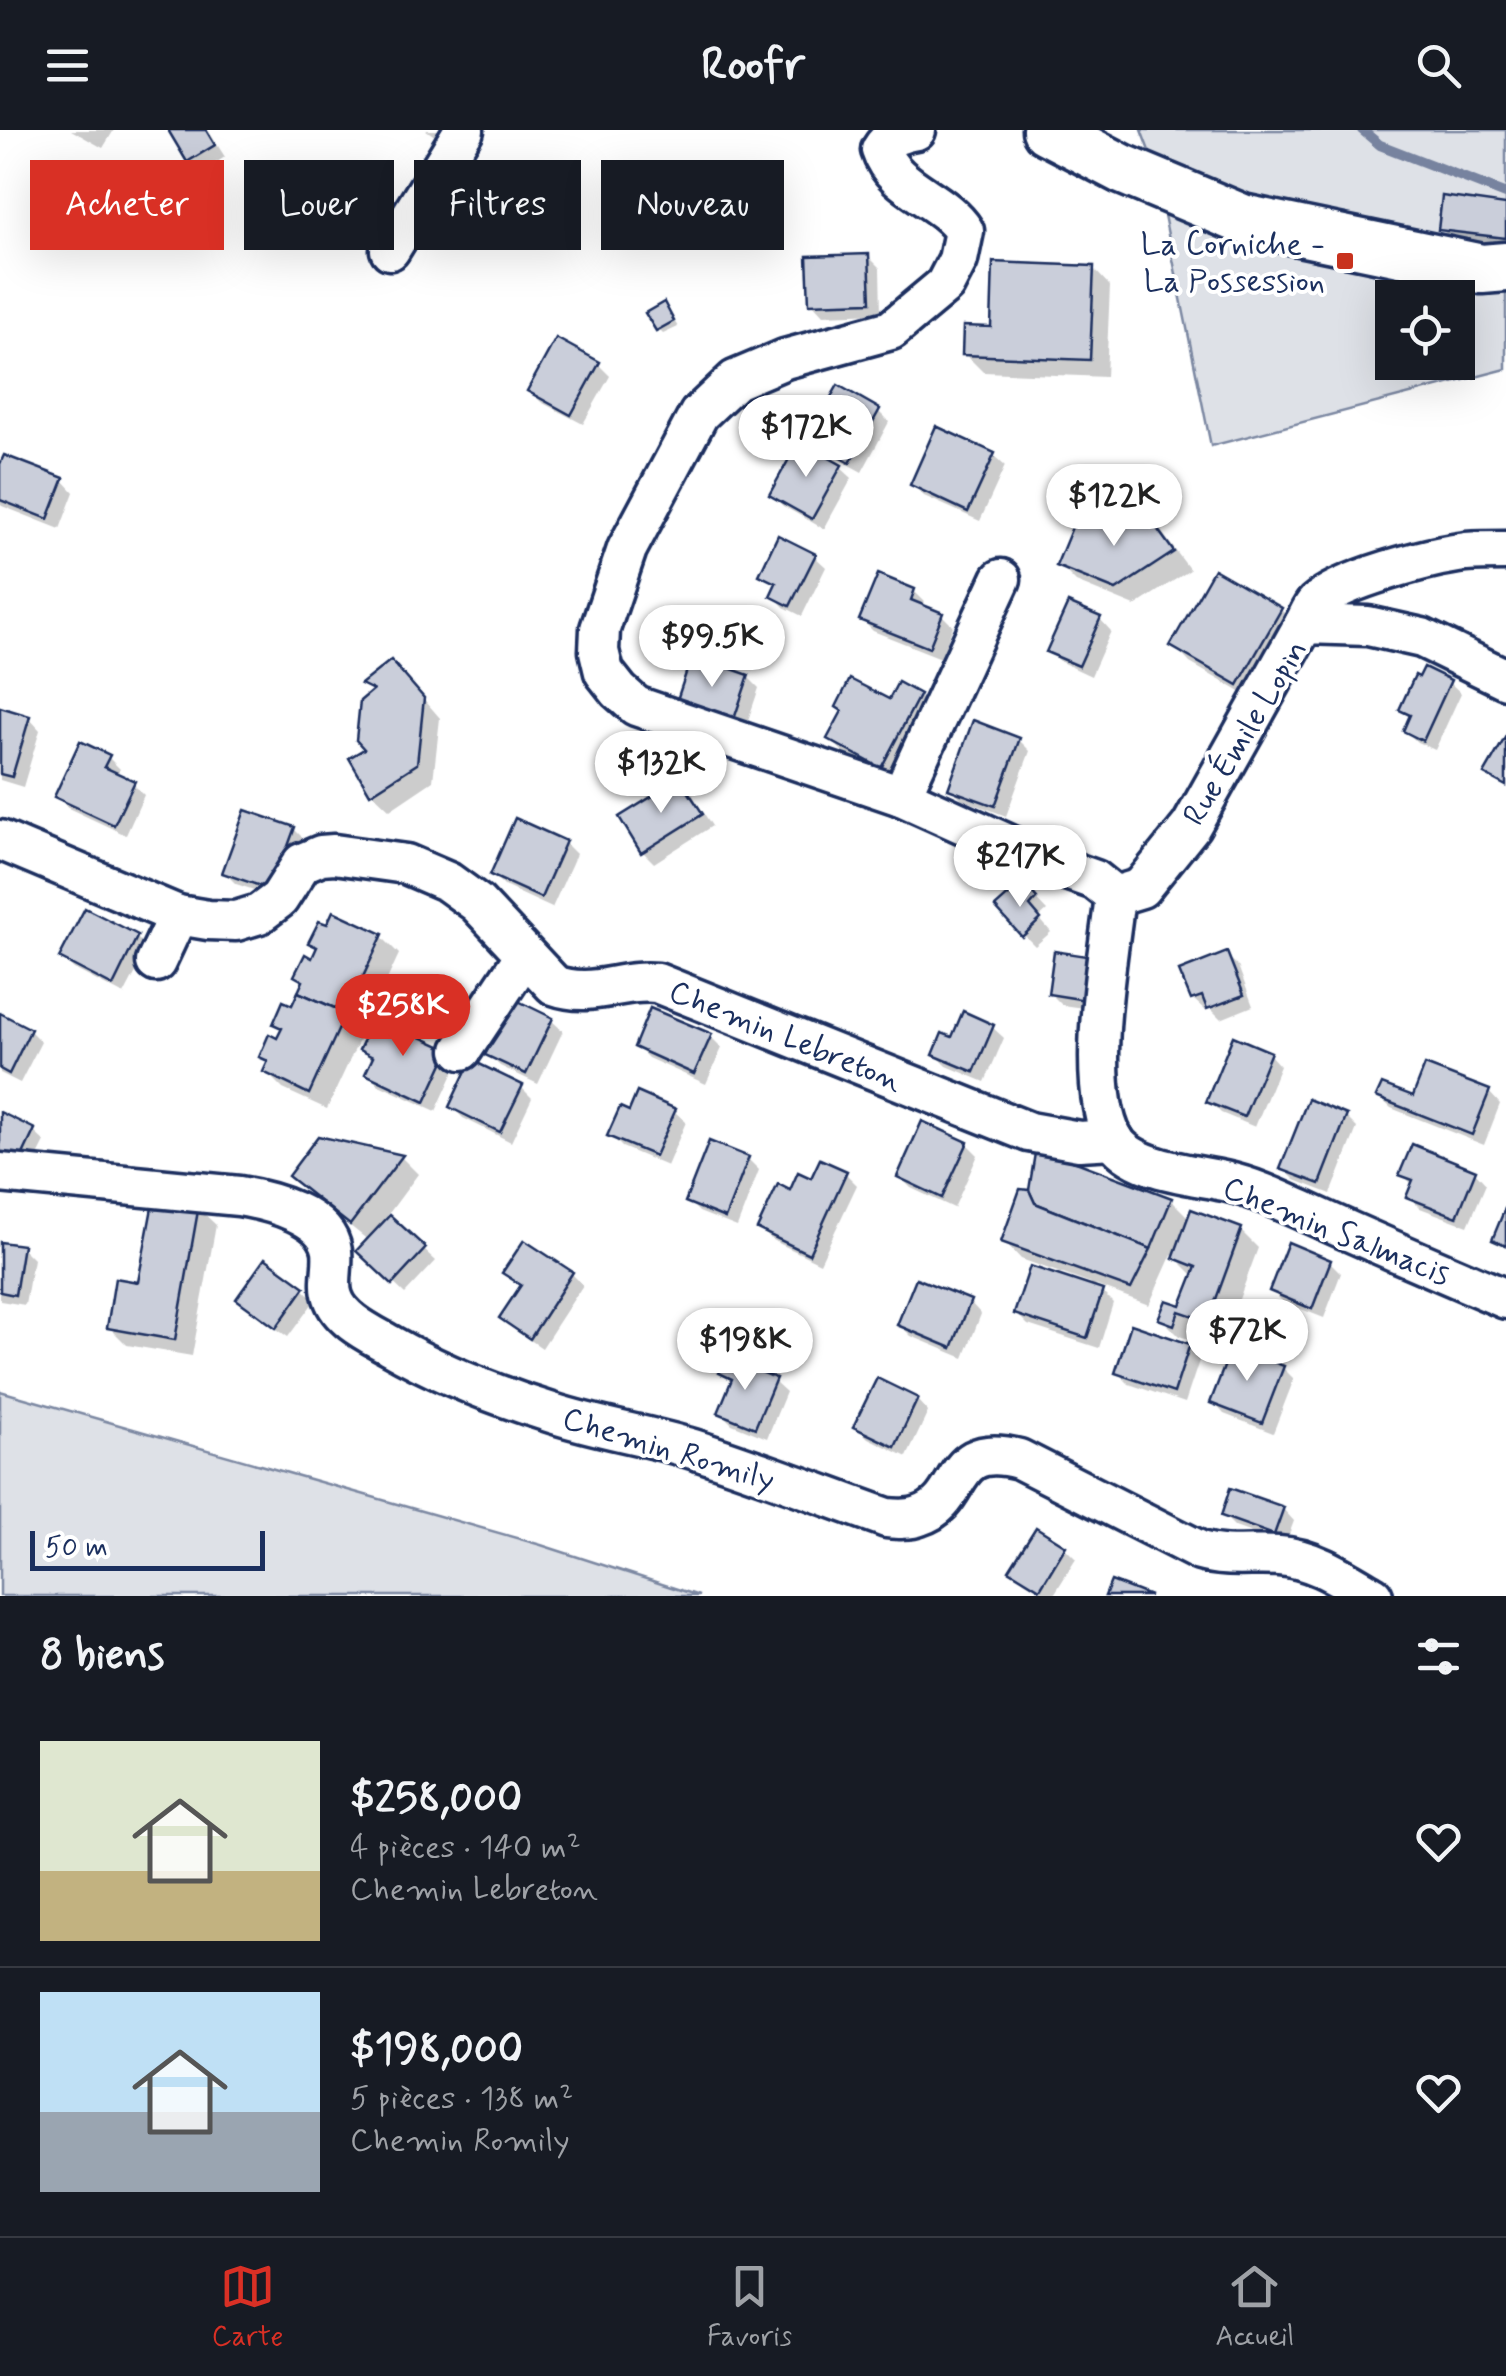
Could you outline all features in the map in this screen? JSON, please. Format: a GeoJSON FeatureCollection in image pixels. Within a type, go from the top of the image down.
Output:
{"type":"FeatureCollection","features":[{"type":"Feature","properties":{"kind":"main road"},"geometry":{"type":"LineString","coordinates":[[1047,130],[1122,169],[1242,219],[1482,270],[1506,266]]}},
{"type":"Feature","properties":{"kind":"street"},"geometry":{"type":"LineString","coordinates":[[394,244],[464,130]]}},
{"type":"Feature","properties":{"kind":"street"},"geometry":{"type":"LineString","coordinates":[[916,130],[886,140],[881,150],[894,174],[951,216],[964,231],[958,260],[945,284],[892,330],[785,359],[735,380],[699,414],[627,549],[600,629],[604,672],[636,706],[901,796],[1095,880],[1115,896],[1099,1078],[1114,1139]]}},
{"type":"Feature","properties":{"kind":"street"},"geometry":{"type":"LineString","coordinates":[[1304,624],[1314,605],[1351,584],[1464,552],[1506,550]]}},
{"type":"Feature","properties":{"kind":"street"},"geometry":{"type":"LineString","coordinates":[[901,796],[1001,579]]}},
{"type":"Feature","properties":{"kind":"street","name":"Rue Émile Lopin"},"geometry":{"type":"LineString","coordinates":[[1115,896],[1141,888],[1191,826],[1304,624],[1368,626],[1422,638],[1506,680]]}},
{"type":"Feature","properties":{"kind":"street","name":"Chemin Lebreton"},"geometry":{"type":"LineString","coordinates":[[0,840],[178,916],[208,920],[236,921],[258,914],[278,899],[302,863],[311,858],[334,854],[406,864],[448,882],[477,904],[554,985],[587,992],[636,980],[657,983],[1028,1132],[1078,1141],[1114,1139]]}},
{"type":"Feature","properties":{"kind":"street"},"geometry":{"type":"LineString","coordinates":[[156,962],[178,916]]}},
{"type":"Feature","properties":{"kind":"street"},"geometry":{"type":"LineString","coordinates":[[462,1050],[526,954]]}},
{"type":"Feature","properties":{"kind":"street","name":"Chemin Salmacis"},"geometry":{"type":"LineString","coordinates":[[1114,1139],[1148,1165],[1238,1184],[1506,1300]]}},
{"type":"Feature","properties":{"kind":"street","name":"Chemin Romily"},"geometry":{"type":"LineString","coordinates":[[0,1173],[240,1196],[294,1210],[316,1226],[330,1243],[332,1296],[340,1311],[396,1349],[477,1387],[691,1449],[888,1518],[921,1516],[938,1506],[967,1464],[982,1456],[998,1454],[1019,1459],[1200,1551],[1217,1556],[1279,1556],[1314,1564],[1373,1596]]}},
{"type":"Feature","properties":{"kind":"shaded area"},"geometry":{"type":"Polygon","coordinates":[[[1141,130],[1506,130],[1506,369],[1475,377],[1475,280],[1375,280],[1375,380],[1464,380],[1211,446],[1153,161],[1141,130]]]}},
{"type":"Feature","properties":{"kind":"shaded area"},"geometry":{"type":"Polygon","coordinates":[[[0,1391],[541,1545],[699,1596],[0,1596],[0,1391]]]}},
{"type":"Feature","properties":{"kind":"building"},"geometry":{"type":"Polygon","coordinates":[[[168,130],[206,130],[215,145],[186,160],[168,130]]]}},
{"type":"Feature","properties":{"kind":"building"},"geometry":{"type":"Polygon","coordinates":[[[1442,196],[1506,205],[1506,238],[1438,230],[1442,196]]]}},
{"type":"Feature","properties":{"kind":"building"},"geometry":{"type":"Polygon","coordinates":[[[869,254],[871,302],[809,304],[807,256],[869,254]]]}},
{"type":"Feature","properties":{"kind":"building"},"geometry":{"type":"Polygon","coordinates":[[[993,262],[1094,266],[1090,360],[962,355],[963,326],[991,327],[993,262]]]}},
{"type":"Feature","properties":{"kind":"building"},"geometry":{"type":"Polygon","coordinates":[[[664,302],[674,321],[656,331],[645,313],[664,302]]]}},
{"type":"Feature","properties":{"kind":"building"},"geometry":{"type":"Polygon","coordinates":[[[556,338],[600,362],[571,415],[527,391],[556,338]]]}},
{"type":"Feature","properties":{"kind":"building"},"geometry":{"type":"Polygon","coordinates":[[[838,385],[880,409],[850,463],[807,439],[838,385]]]}},
{"type":"Feature","properties":{"kind":"building"},"geometry":{"type":"Polygon","coordinates":[[[936,426],[995,453],[968,512],[910,485],[936,426]]]}},
{"type":"Feature","properties":{"kind":"building"},"geometry":{"type":"Polygon","coordinates":[[[799,441],[842,465],[812,519],[769,495],[799,441]]]}},
{"type":"Feature","properties":{"kind":"building"},"geometry":{"type":"Polygon","coordinates":[[[4,455],[64,478],[48,519],[0,500],[0,464],[4,455]]]}},
{"type":"Feature","properties":{"kind":"building"},"geometry":{"type":"Polygon","coordinates":[[[1140,505],[1174,552],[1116,590],[1056,566],[1077,515],[1111,527],[1140,505]]]}},
{"type":"Feature","properties":{"kind":"building"},"geometry":{"type":"Polygon","coordinates":[[[778,535],[816,554],[790,606],[770,596],[776,583],[759,575],[778,535]]]}},
{"type":"Feature","properties":{"kind":"building"},"geometry":{"type":"Polygon","coordinates":[[[1214,569],[1282,608],[1238,685],[1170,646],[1214,569]]]}},
{"type":"Feature","properties":{"kind":"building"},"geometry":{"type":"Polygon","coordinates":[[[878,574],[915,589],[911,600],[943,613],[929,648],[859,620],[878,574]]]}},
{"type":"Feature","properties":{"kind":"building"},"geometry":{"type":"Polygon","coordinates":[[[1068,603],[1101,617],[1079,666],[1046,652],[1068,603]]]}},
{"type":"Feature","properties":{"kind":"building"},"geometry":{"type":"Polygon","coordinates":[[[692,655],[749,675],[732,725],[675,706],[692,655]]]}},
{"type":"Feature","properties":{"kind":"building"},"geometry":{"type":"Polygon","coordinates":[[[391,660],[424,698],[417,764],[370,794],[349,758],[364,749],[356,740],[360,701],[373,690],[361,684],[391,660]]]}},
{"type":"Feature","properties":{"kind":"building"},"geometry":{"type":"Polygon","coordinates":[[[1424,667],[1451,680],[1423,741],[1403,731],[1410,715],[1399,710],[1415,675],[1419,677],[1424,667]]]}},
{"type":"Feature","properties":{"kind":"building"},"geometry":{"type":"Polygon","coordinates":[[[850,679],[889,699],[898,682],[920,694],[881,768],[827,739],[842,711],[836,707],[850,679]]]}},
{"type":"Feature","properties":{"kind":"building"},"geometry":{"type":"Polygon","coordinates":[[[0,707],[30,716],[12,777],[0,774],[0,707]]]}},
{"type":"Feature","properties":{"kind":"building"},"geometry":{"type":"Polygon","coordinates":[[[973,720],[1020,738],[995,806],[948,789],[973,720]]]}},
{"type":"Feature","properties":{"kind":"building"},"geometry":{"type":"Polygon","coordinates":[[[1506,736],[1506,786],[1484,774],[1506,736]]]}},
{"type":"Feature","properties":{"kind":"building"},"geometry":{"type":"Polygon","coordinates":[[[80,741],[110,755],[104,767],[135,781],[114,825],[54,797],[80,741]]]}},
{"type":"Feature","properties":{"kind":"building"},"geometry":{"type":"Polygon","coordinates":[[[680,779],[703,814],[641,853],[619,817],[680,779]]]}},
{"type":"Feature","properties":{"kind":"building"},"geometry":{"type":"Polygon","coordinates":[[[245,810],[295,827],[272,890],[222,873],[245,810]]]}},
{"type":"Feature","properties":{"kind":"building"},"geometry":{"type":"Polygon","coordinates":[[[515,818],[566,841],[541,898],[490,875],[515,818]]]}},
{"type":"Feature","properties":{"kind":"building"},"geometry":{"type":"Polygon","coordinates":[[[1023,882],[1037,898],[1030,906],[1041,919],[1022,937],[995,907],[1023,882]]]}},
{"type":"Feature","properties":{"kind":"building"},"geometry":{"type":"Polygon","coordinates":[[[85,908],[138,935],[113,986],[59,958],[85,908]]]}},
{"type":"Feature","properties":{"kind":"building"},"geometry":{"type":"Polygon","coordinates":[[[333,911],[383,934],[346,1013],[298,992],[303,981],[294,976],[305,954],[312,958],[317,947],[308,943],[319,921],[327,924],[333,911]]]}},
{"type":"Feature","properties":{"kind":"building"},"geometry":{"type":"Polygon","coordinates":[[[1054,951],[1093,957],[1086,1000],[1048,994],[1054,951]]]}},
{"type":"Feature","properties":{"kind":"building"},"geometry":{"type":"Polygon","coordinates":[[[1227,952],[1244,995],[1207,1009],[1202,996],[1191,1000],[1179,971],[1227,952]]]}},
{"type":"Feature","properties":{"kind":"building"},"geometry":{"type":"Polygon","coordinates":[[[298,992],[346,1013],[309,1094],[263,1072],[268,1061],[259,1057],[269,1034],[277,1038],[282,1028],[273,1024],[283,1001],[292,1005],[298,992]]]}},
{"type":"Feature","properties":{"kind":"building"},"geometry":{"type":"Polygon","coordinates":[[[512,998],[553,1018],[526,1074],[485,1055],[512,998]]]}},
{"type":"Feature","properties":{"kind":"building"},"geometry":{"type":"Polygon","coordinates":[[[650,1008],[712,1034],[694,1074],[634,1047],[650,1008]]]}},
{"type":"Feature","properties":{"kind":"building"},"geometry":{"type":"Polygon","coordinates":[[[963,1011],[994,1025],[974,1072],[933,1055],[942,1033],[952,1037],[963,1011]]]}},
{"type":"Feature","properties":{"kind":"building"},"geometry":{"type":"Polygon","coordinates":[[[0,1013],[31,1029],[9,1074],[0,1069],[0,1013]]]}},
{"type":"Feature","properties":{"kind":"building"},"geometry":{"type":"Polygon","coordinates":[[[375,1016],[449,1050],[425,1102],[365,1074],[373,1057],[359,1050],[375,1016]]]}},
{"type":"Feature","properties":{"kind":"building"},"geometry":{"type":"Polygon","coordinates":[[[1233,1036],[1271,1052],[1244,1117],[1206,1102],[1233,1036]]]}},
{"type":"Feature","properties":{"kind":"building"},"geometry":{"type":"Polygon","coordinates":[[[471,1060],[523,1085],[500,1132],[449,1107],[471,1060]]]}},
{"type":"Feature","properties":{"kind":"building"},"geometry":{"type":"Polygon","coordinates":[[[1425,1065],[1490,1090],[1472,1135],[1376,1097],[1382,1084],[1413,1096],[1425,1065]]]}},
{"type":"Feature","properties":{"kind":"building"},"geometry":{"type":"Polygon","coordinates":[[[637,1092],[676,1109],[655,1156],[607,1136],[620,1107],[629,1111],[637,1092]]]}},
{"type":"Feature","properties":{"kind":"building"},"geometry":{"type":"Polygon","coordinates":[[[1308,1099],[1347,1115],[1320,1184],[1280,1169],[1308,1099]]]}},
{"type":"Feature","properties":{"kind":"building"},"geometry":{"type":"Polygon","coordinates":[[[0,1112],[35,1129],[17,1167],[0,1159],[0,1112]]]}},
{"type":"Feature","properties":{"kind":"building"},"geometry":{"type":"Polygon","coordinates":[[[922,1121],[968,1142],[942,1198],[897,1177],[922,1121]]]}},
{"type":"Feature","properties":{"kind":"building"},"geometry":{"type":"Polygon","coordinates":[[[318,1136],[403,1155],[350,1225],[288,1176],[318,1136]]]}},
{"type":"Feature","properties":{"kind":"building"},"geometry":{"type":"Polygon","coordinates":[[[709,1141],[749,1157],[725,1218],[685,1202],[709,1141]]]}},
{"type":"Feature","properties":{"kind":"building"},"geometry":{"type":"Polygon","coordinates":[[[1412,1144],[1476,1170],[1457,1217],[1406,1197],[1413,1180],[1399,1175],[1412,1144]]]}},
{"type":"Feature","properties":{"kind":"building"},"geometry":{"type":"Polygon","coordinates":[[[1036,1147],[1172,1198],[1151,1249],[1035,1203],[1029,1190],[1036,1147]]]}},
{"type":"Feature","properties":{"kind":"building"},"geometry":{"type":"Polygon","coordinates":[[[820,1159],[847,1171],[809,1254],[757,1229],[778,1184],[790,1190],[798,1172],[811,1178],[820,1159]]]}},
{"type":"Feature","properties":{"kind":"building"},"geometry":{"type":"Polygon","coordinates":[[[1020,1189],[1029,1190],[1035,1203],[1151,1249],[1131,1289],[1001,1242],[1020,1189]]]}},
{"type":"Feature","properties":{"kind":"building"},"geometry":{"type":"Polygon","coordinates":[[[154,1197],[199,1205],[175,1340],[107,1328],[115,1278],[138,1282],[154,1197]]]}},
{"type":"Feature","properties":{"kind":"building"},"geometry":{"type":"Polygon","coordinates":[[[1506,1206],[1506,1246],[1492,1240],[1506,1206]]]}},
{"type":"Feature","properties":{"kind":"building"},"geometry":{"type":"Polygon","coordinates":[[[1191,1209],[1242,1228],[1208,1321],[1179,1311],[1174,1325],[1158,1319],[1166,1300],[1181,1305],[1196,1267],[1173,1258],[1191,1209]]]}},
{"type":"Feature","properties":{"kind":"building"},"geometry":{"type":"Polygon","coordinates":[[[390,1215],[426,1248],[392,1285],[356,1251],[390,1215]]]}},
{"type":"Feature","properties":{"kind":"building"},"geometry":{"type":"Polygon","coordinates":[[[524,1240],[573,1272],[530,1339],[499,1318],[521,1285],[502,1273],[524,1240]]]}},
{"type":"Feature","properties":{"kind":"building"},"geometry":{"type":"Polygon","coordinates":[[[0,1242],[23,1245],[15,1295],[0,1292],[0,1242]]]}},
{"type":"Feature","properties":{"kind":"building"},"geometry":{"type":"Polygon","coordinates":[[[1288,1242],[1331,1260],[1312,1309],[1269,1291],[1288,1242]]]}},
{"type":"Feature","properties":{"kind":"building"},"geometry":{"type":"Polygon","coordinates":[[[265,1258],[305,1287],[276,1328],[236,1299],[265,1258]]]}},
{"type":"Feature","properties":{"kind":"building"},"geometry":{"type":"Polygon","coordinates":[[[1030,1266],[1103,1290],[1087,1338],[1014,1314],[1030,1266]]]}},
{"type":"Feature","properties":{"kind":"building"},"geometry":{"type":"Polygon","coordinates":[[[916,1278],[971,1300],[952,1348],[897,1325],[916,1278]]]}},
{"type":"Feature","properties":{"kind":"building"},"geometry":{"type":"Polygon","coordinates":[[[1131,1324],[1190,1344],[1174,1393],[1115,1373],[1131,1324]]]}},
{"type":"Feature","properties":{"kind":"building"},"geometry":{"type":"Polygon","coordinates":[[[1232,1346],[1284,1366],[1262,1423],[1210,1403],[1232,1346]]]}},
{"type":"Feature","properties":{"kind":"building"},"geometry":{"type":"Polygon","coordinates":[[[726,1358],[776,1378],[755,1428],[718,1413],[732,1379],[719,1373],[726,1358]]]}},
{"type":"Feature","properties":{"kind":"building"},"geometry":{"type":"Polygon","coordinates":[[[877,1378],[918,1398],[895,1447],[853,1427],[877,1378]]]}},
{"type":"Feature","properties":{"kind":"building"},"geometry":{"type":"Polygon","coordinates":[[[1230,1488],[1284,1507],[1274,1535],[1221,1516],[1230,1488]]]}},
{"type":"Feature","properties":{"kind":"building"},"geometry":{"type":"Polygon","coordinates":[[[1036,1527],[1066,1546],[1040,1589],[1009,1570],[1036,1527]]]}},
{"type":"Feature","properties":{"kind":"building"},"geometry":{"type":"Polygon","coordinates":[[[1111,1581],[1150,1596],[1105,1596],[1111,1581]]]}},
{"type":"Feature","properties":{"kind":"waterway"},"geometry":{"type":"LineString","coordinates":[[1362,130],[1380,145],[1506,194]]}},
{"type":"Feature","properties":{"kind":"place","name":"La Corniche - La Possession"},"geometry":{"type":"Point","coordinates":[1345,261]}}]}
